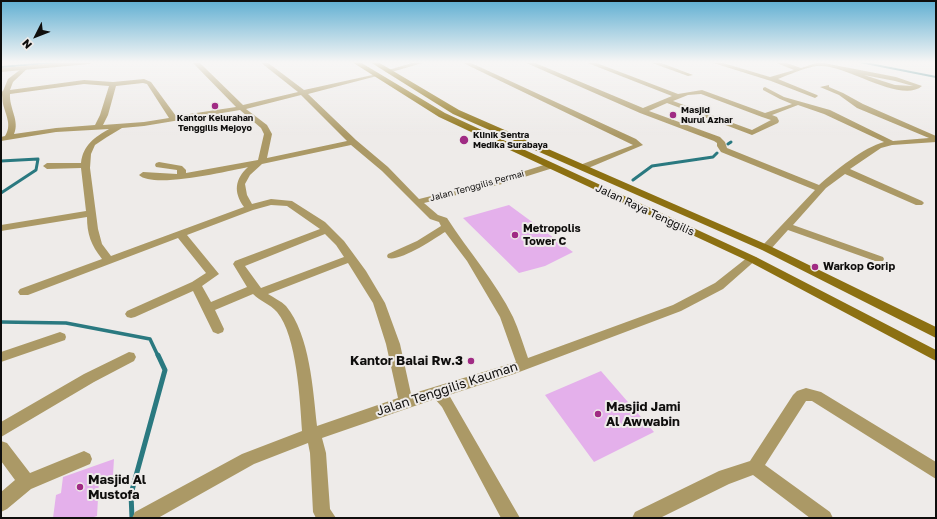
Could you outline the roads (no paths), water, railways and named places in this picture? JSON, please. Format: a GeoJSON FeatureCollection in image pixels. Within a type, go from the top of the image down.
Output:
{"type":"FeatureCollection","features":[{"type":"Feature","properties":{"kind":"main road","name":"Jalan Raya Tenggilis"},"geometry":{"type":"LineString","coordinates":[[394,86],[442,115],[752,259],[936,356]]}},
{"type":"Feature","properties":{"kind":"main road","name":"Jalan Raya Tenggilis"},"geometry":{"type":"LineString","coordinates":[[414,86],[456,112],[766,248],[936,333]]}},
{"type":"Feature","properties":{"kind":"main road"},"geometry":{"type":"LineString","coordinates":[[408,95],[422,91]]}},
{"type":"Feature","properties":{"kind":"street"},"geometry":{"type":"LineString","coordinates":[[5,138],[12,130],[12,124],[3,106],[4,93],[8,86]]}},
{"type":"Feature","properties":{"kind":"street"},"geometry":{"type":"LineString","coordinates":[[4,93],[53,86]]}},
{"type":"Feature","properties":{"kind":"street"},"geometry":{"type":"LineString","coordinates":[[98,126],[104,115],[112,86]]}},
{"type":"Feature","properties":{"kind":"street"},"geometry":{"type":"LineString","coordinates":[[151,86],[174,119]]}},
{"type":"Feature","properties":{"kind":"street"},"geometry":{"type":"LineString","coordinates":[[219,86],[241,108],[264,127],[268,134],[262,161],[249,170],[241,180],[240,192],[244,202],[250,208]]}},
{"type":"Feature","properties":{"kind":"street","name":"Jalan Tenggilis Permai"},"geometry":{"type":"LineString","coordinates":[[294,86],[384,169],[416,202],[499,182],[550,166]]}},
{"type":"Feature","properties":{"kind":"street"},"geometry":{"type":"LineString","coordinates":[[5,138],[56,130],[144,124],[241,108],[330,86]]}},
{"type":"Feature","properties":{"kind":"street"},"geometry":{"type":"LineString","coordinates":[[515,86],[639,145],[583,167]]}},
{"type":"Feature","properties":{"kind":"street"},"geometry":{"type":"LineString","coordinates":[[584,86],[643,111],[720,140],[721,146],[724,150],[821,189]]}},
{"type":"Feature","properties":{"kind":"street"},"geometry":{"type":"LineString","coordinates":[[652,86],[680,97]]}},
{"type":"Feature","properties":{"kind":"street"},"geometry":{"type":"LineString","coordinates":[[791,86],[815,96]]}},
{"type":"Feature","properties":{"kind":"street"},"geometry":{"type":"LineString","coordinates":[[826,86],[823,87],[841,94],[860,106],[936,139]]}},
{"type":"Feature","properties":{"kind":"street"},"geometry":{"type":"LineString","coordinates":[[892,86],[897,88],[914,88],[918,86]]}},
{"type":"Feature","properties":{"kind":"street"},"geometry":{"type":"LineString","coordinates":[[765,89],[782,98],[827,112],[892,143]]}},
{"type":"Feature","properties":{"kind":"street"},"geometry":{"type":"LineString","coordinates":[[643,111],[668,101],[680,97],[702,92],[765,115],[774,119],[775,121],[752,133],[668,101]]}},
{"type":"Feature","properties":{"kind":"street"},"geometry":{"type":"LineString","coordinates":[[765,115],[795,105]]}},
{"type":"Feature","properties":{"kind":"street"},"geometry":{"type":"LineString","coordinates":[[108,260],[96,242],[92,228],[90,191],[86,180],[88,151],[98,140],[121,126]]}},
{"type":"Feature","properties":{"kind":"street"},"geometry":{"type":"LineString","coordinates":[[766,248],[821,189],[868,152],[878,146],[892,143],[936,139]]}},
{"type":"Feature","properties":{"kind":"street"},"geometry":{"type":"LineString","coordinates":[[143,175],[181,176],[353,142]]}},
{"type":"Feature","properties":{"kind":"street"},"geometry":{"type":"LineString","coordinates":[[47,166],[87,164]]}},
{"type":"Feature","properties":{"kind":"street"},"geometry":{"type":"LineString","coordinates":[[159,165],[179,168],[182,170],[181,176]]}},
{"type":"Feature","properties":{"kind":"street"},"geometry":{"type":"LineString","coordinates":[[844,170],[919,203]]}},
{"type":"Feature","properties":{"kind":"street"},"geometry":{"type":"LineString","coordinates":[[24,292],[108,260],[181,235],[250,208],[271,202],[289,203],[308,214],[340,243],[362,274],[379,302],[393,344],[406,402]]}},
{"type":"Feature","properties":{"kind":"street"},"geometry":{"type":"LineString","coordinates":[[416,202],[434,217],[443,220],[471,258],[506,316],[523,364]]}},
{"type":"Feature","properties":{"kind":"street"},"geometry":{"type":"LineString","coordinates":[[1,228],[91,213]]}},
{"type":"Feature","properties":{"kind":"street"},"geometry":{"type":"LineString","coordinates":[[392,256],[421,243],[446,226]]}},
{"type":"Feature","properties":{"kind":"street"},"geometry":{"type":"LineString","coordinates":[[786,226],[879,259]]}},
{"type":"Feature","properties":{"kind":"street"},"geometry":{"type":"LineString","coordinates":[[327,230],[239,263],[248,280],[257,291],[282,310],[288,319],[295,336],[312,435],[318,453],[322,512],[327,518]]}},
{"type":"Feature","properties":{"kind":"street"},"geometry":{"type":"LineString","coordinates":[[131,314],[196,285],[213,274],[181,235]]}},
{"type":"Feature","properties":{"kind":"street"},"geometry":{"type":"LineString","coordinates":[[208,308],[351,258]]}},
{"type":"Feature","properties":{"kind":"street","name":"Jalan Tenggilis Kauman"},"geometry":{"type":"LineString","coordinates":[[143,517],[248,459],[406,402],[509,370],[677,308],[719,286],[752,259]]}},
{"type":"Feature","properties":{"kind":"street"},"geometry":{"type":"LineString","coordinates":[[196,285],[218,329]]}},
{"type":"Feature","properties":{"kind":"street"},"geometry":{"type":"LineString","coordinates":[[1,357],[60,337]]}},
{"type":"Feature","properties":{"kind":"street"},"geometry":{"type":"LineString","coordinates":[[1,430],[89,378],[129,357]]}},
{"type":"Feature","properties":{"kind":"street"},"geometry":{"type":"LineString","coordinates":[[438,392],[447,403],[511,518]]}},
{"type":"Feature","properties":{"kind":"street"},"geometry":{"type":"LineString","coordinates":[[641,518],[725,477],[755,466],[798,399],[804,395],[816,396],[936,470]]}},
{"type":"Feature","properties":{"kind":"street"},"geometry":{"type":"LineString","coordinates":[[1,448],[23,477],[25,483]]}},
{"type":"Feature","properties":{"kind":"street"},"geometry":{"type":"LineString","coordinates":[[1,503],[25,483],[84,459]]}},
{"type":"Feature","properties":{"kind":"street"},"geometry":{"type":"LineString","coordinates":[[755,466],[824,518]]}},
{"type":"Feature","properties":{"kind":"waterway"},"geometry":{"type":"LineString","coordinates":[[633,180],[652,166],[713,157],[717,153]]}},
{"type":"Feature","properties":{"kind":"waterway"},"geometry":{"type":"LineString","coordinates":[[1,161],[38,159],[36,170],[1,193]]}},
{"type":"Feature","properties":{"kind":"waterway"},"geometry":{"type":"LineString","coordinates":[[1,322],[66,323],[150,339],[158,356]]}},
{"type":"Feature","properties":{"kind":"waterway"},"geometry":{"type":"LineString","coordinates":[[132,518],[131,494],[165,370],[158,355]]}},
{"type":"Feature","properties":{"kind":"place","name":"Kantor Kelurahan Tenggilis Mejoyo"},"geometry":{"type":"Point","coordinates":[215,106]}},
{"type":"Feature","properties":{"kind":"place","name":"Masjid Nurul Azhar"},"geometry":{"type":"Point","coordinates":[673,115]}},
{"type":"Feature","properties":{"kind":"place","name":"Klinik Sentra Medika Surabaya"},"geometry":{"type":"Point","coordinates":[464,140]}},
{"type":"Feature","properties":{"kind":"place","name":"Metropolis Tower C"},"geometry":{"type":"Point","coordinates":[515,235]}},
{"type":"Feature","properties":{"kind":"place","name":"Warkop Gorip"},"geometry":{"type":"Point","coordinates":[815,267]}},
{"type":"Feature","properties":{"kind":"place","name":"Kantor Balai Rw.3"},"geometry":{"type":"Point","coordinates":[471,361]}},
{"type":"Feature","properties":{"kind":"place","name":"Masjid Jami Al Awwabin"},"geometry":{"type":"Point","coordinates":[598,414]}},
{"type":"Feature","properties":{"kind":"place","name":"Masjid Al Mustofa"},"geometry":{"type":"Point","coordinates":[80,487]}}]}
